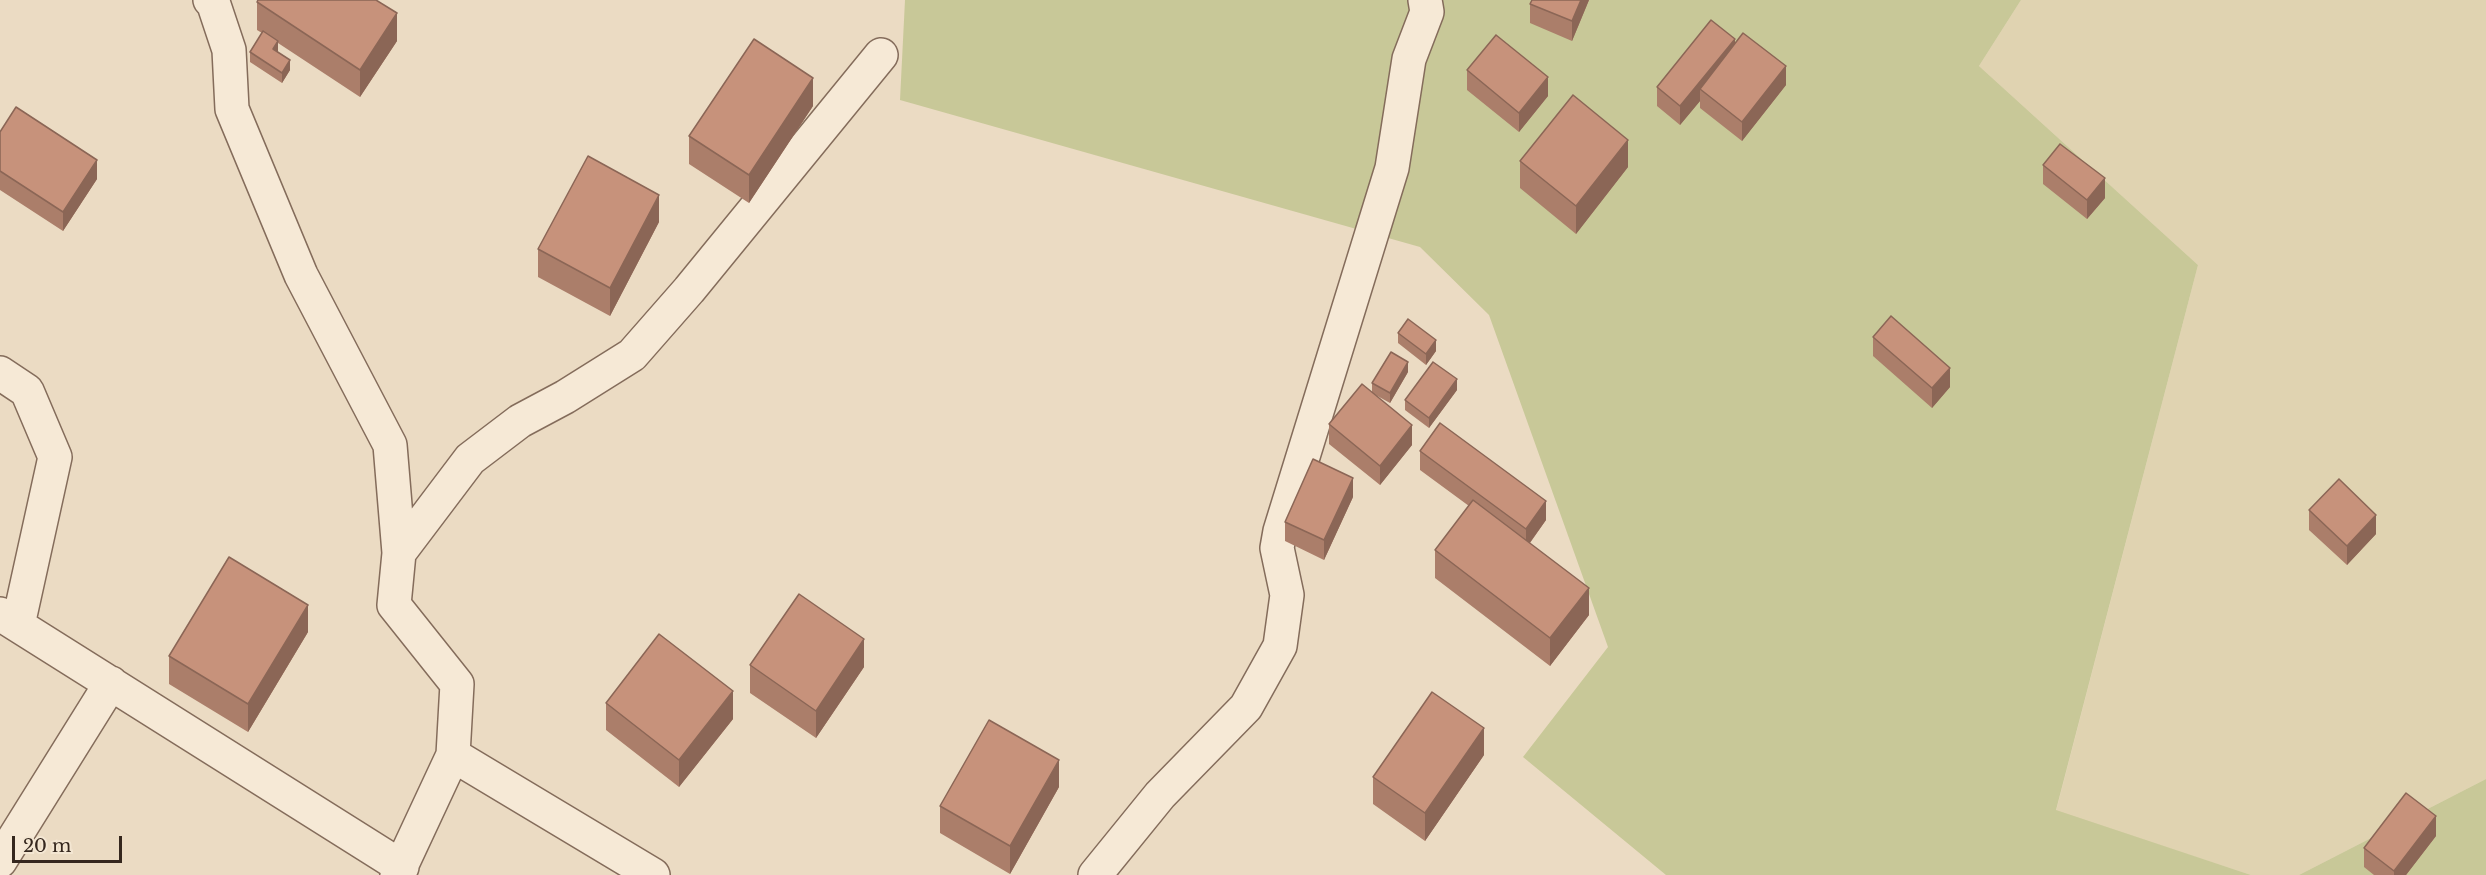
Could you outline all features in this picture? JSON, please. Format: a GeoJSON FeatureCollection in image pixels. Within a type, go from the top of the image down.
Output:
{"type":"FeatureCollection","features":[{"type":"Feature","properties":{"kind":"street"},"geometry":{"type":"LineString","coordinates":[[1095,875],[1160,795],[1246,707],[1280,646],[1287,595],[1277,548],[1280,531],[1392,168],[1408,59],[1427,12],[1425,0]]}},
{"type":"Feature","properties":{"kind":"street"},"geometry":{"type":"LineString","coordinates":[[0,373],[27,391],[55,457],[9,620],[111,683],[399,871],[453,755],[457,684],[394,606],[399,553],[390,445],[301,275],[232,109],[229,50],[213,1]]}},
{"type":"Feature","properties":{"kind":"street"},"geometry":{"type":"LineString","coordinates":[[399,553],[470,459],[520,421],[565,397],[632,355],[689,290],[881,55]]}},
{"type":"Feature","properties":{"kind":"street"},"geometry":{"type":"LineString","coordinates":[[0,861],[111,683]]}},
{"type":"Feature","properties":{"kind":"street"},"geometry":{"type":"LineString","coordinates":[[453,755],[653,875]]}},
{"type":"Feature","properties":{"kind":"shaded area"},"geometry":{"type":"Polygon","coordinates":[[[2021,0],[2486,0],[2486,779],[2299,875],[2251,875],[2056,811],[2198,265],[1979,66],[2021,0]]]}},
{"type":"Feature","properties":{"kind":"green space"},"geometry":{"type":"Polygon","coordinates":[[[905,0],[2021,0],[1979,66],[2198,265],[2056,810],[2251,875],[1666,875],[1523,757],[1608,647],[1489,315],[1420,247],[900,100],[905,0]]]}},
{"type":"Feature","properties":{"kind":"green space"},"geometry":{"type":"Polygon","coordinates":[[[2486,779],[2486,875],[2299,875],[2486,779]]]}},
{"type":"Feature","properties":{"kind":"building"},"geometry":{"type":"Polygon","coordinates":[[[258,0],[376,0],[397,13],[360,70],[257,2],[258,0]]]}},
{"type":"Feature","properties":{"kind":"building"},"geometry":{"type":"Polygon","coordinates":[[[1532,0],[1581,0],[1572,21],[1530,4],[1532,0]]]}},
{"type":"Feature","properties":{"kind":"building"},"geometry":{"type":"Polygon","coordinates":[[[1711,20],[1735,39],[1680,106],[1657,87],[1711,20]]]}},
{"type":"Feature","properties":{"kind":"building"},"geometry":{"type":"Polygon","coordinates":[[[263,31],[278,41],[273,49],[290,60],[282,73],[250,52],[263,31]]]}},
{"type":"Feature","properties":{"kind":"building"},"geometry":{"type":"Polygon","coordinates":[[[1743,33],[1786,66],[1742,122],[1700,89],[1743,33]]]}},
{"type":"Feature","properties":{"kind":"building"},"geometry":{"type":"Polygon","coordinates":[[[1496,35],[1548,77],[1519,113],[1467,70],[1496,35]]]}},
{"type":"Feature","properties":{"kind":"building"},"geometry":{"type":"Polygon","coordinates":[[[754,39],[813,78],[749,175],[689,136],[754,39]]]}},
{"type":"Feature","properties":{"kind":"building"},"geometry":{"type":"Polygon","coordinates":[[[1573,95],[1628,140],[1576,206],[1520,161],[1573,95]]]}},
{"type":"Feature","properties":{"kind":"building"},"geometry":{"type":"Polygon","coordinates":[[[16,107],[97,160],[63,212],[0,171],[0,132],[16,107]]]}},
{"type":"Feature","properties":{"kind":"building"},"geometry":{"type":"Polygon","coordinates":[[[2060,144],[2105,178],[2087,200],[2043,165],[2060,144]]]}},
{"type":"Feature","properties":{"kind":"building"},"geometry":{"type":"Polygon","coordinates":[[[588,156],[659,195],[610,288],[538,249],[588,156]]]}},
{"type":"Feature","properties":{"kind":"building"},"geometry":{"type":"Polygon","coordinates":[[[1891,316],[1950,368],[1932,388],[1873,337],[1891,316]]]}},
{"type":"Feature","properties":{"kind":"building"},"geometry":{"type":"Polygon","coordinates":[[[1408,319],[1436,340],[1426,354],[1398,333],[1408,319]]]}},
{"type":"Feature","properties":{"kind":"building"},"geometry":{"type":"Polygon","coordinates":[[[1391,352],[1408,362],[1390,393],[1372,383],[1391,352]]]}},
{"type":"Feature","properties":{"kind":"building"},"geometry":{"type":"Polygon","coordinates":[[[1433,362],[1457,379],[1429,418],[1405,400],[1433,362]]]}},
{"type":"Feature","properties":{"kind":"building"},"geometry":{"type":"Polygon","coordinates":[[[1362,384],[1412,425],[1380,466],[1329,424],[1362,384]]]}},
{"type":"Feature","properties":{"kind":"building"},"geometry":{"type":"Polygon","coordinates":[[[1440,423],[1546,501],[1526,529],[1420,451],[1440,423]]]}},
{"type":"Feature","properties":{"kind":"building"},"geometry":{"type":"Polygon","coordinates":[[[1313,459],[1353,478],[1324,540],[1285,522],[1313,459]]]}},
{"type":"Feature","properties":{"kind":"building"},"geometry":{"type":"Polygon","coordinates":[[[2339,479],[2376,515],[2347,546],[2309,510],[2339,479]]]}},
{"type":"Feature","properties":{"kind":"building"},"geometry":{"type":"Polygon","coordinates":[[[1473,500],[1589,588],[1550,638],[1435,550],[1473,500]]]}},
{"type":"Feature","properties":{"kind":"building"},"geometry":{"type":"Polygon","coordinates":[[[229,557],[308,605],[248,704],[169,656],[229,557]]]}},
{"type":"Feature","properties":{"kind":"building"},"geometry":{"type":"Polygon","coordinates":[[[799,594],[864,639],[816,711],[750,665],[799,594]]]}},
{"type":"Feature","properties":{"kind":"building"},"geometry":{"type":"Polygon","coordinates":[[[659,634],[733,691],[679,760],[606,703],[659,634]]]}},
{"type":"Feature","properties":{"kind":"building"},"geometry":{"type":"Polygon","coordinates":[[[1432,692],[1484,728],[1425,813],[1373,777],[1432,692]]]}},
{"type":"Feature","properties":{"kind":"building"},"geometry":{"type":"Polygon","coordinates":[[[989,720],[1059,760],[1010,846],[940,806],[989,720]]]}},
{"type":"Feature","properties":{"kind":"building"},"geometry":{"type":"Polygon","coordinates":[[[2406,793],[2436,816],[2394,871],[2364,848],[2406,793]]]}}]}
